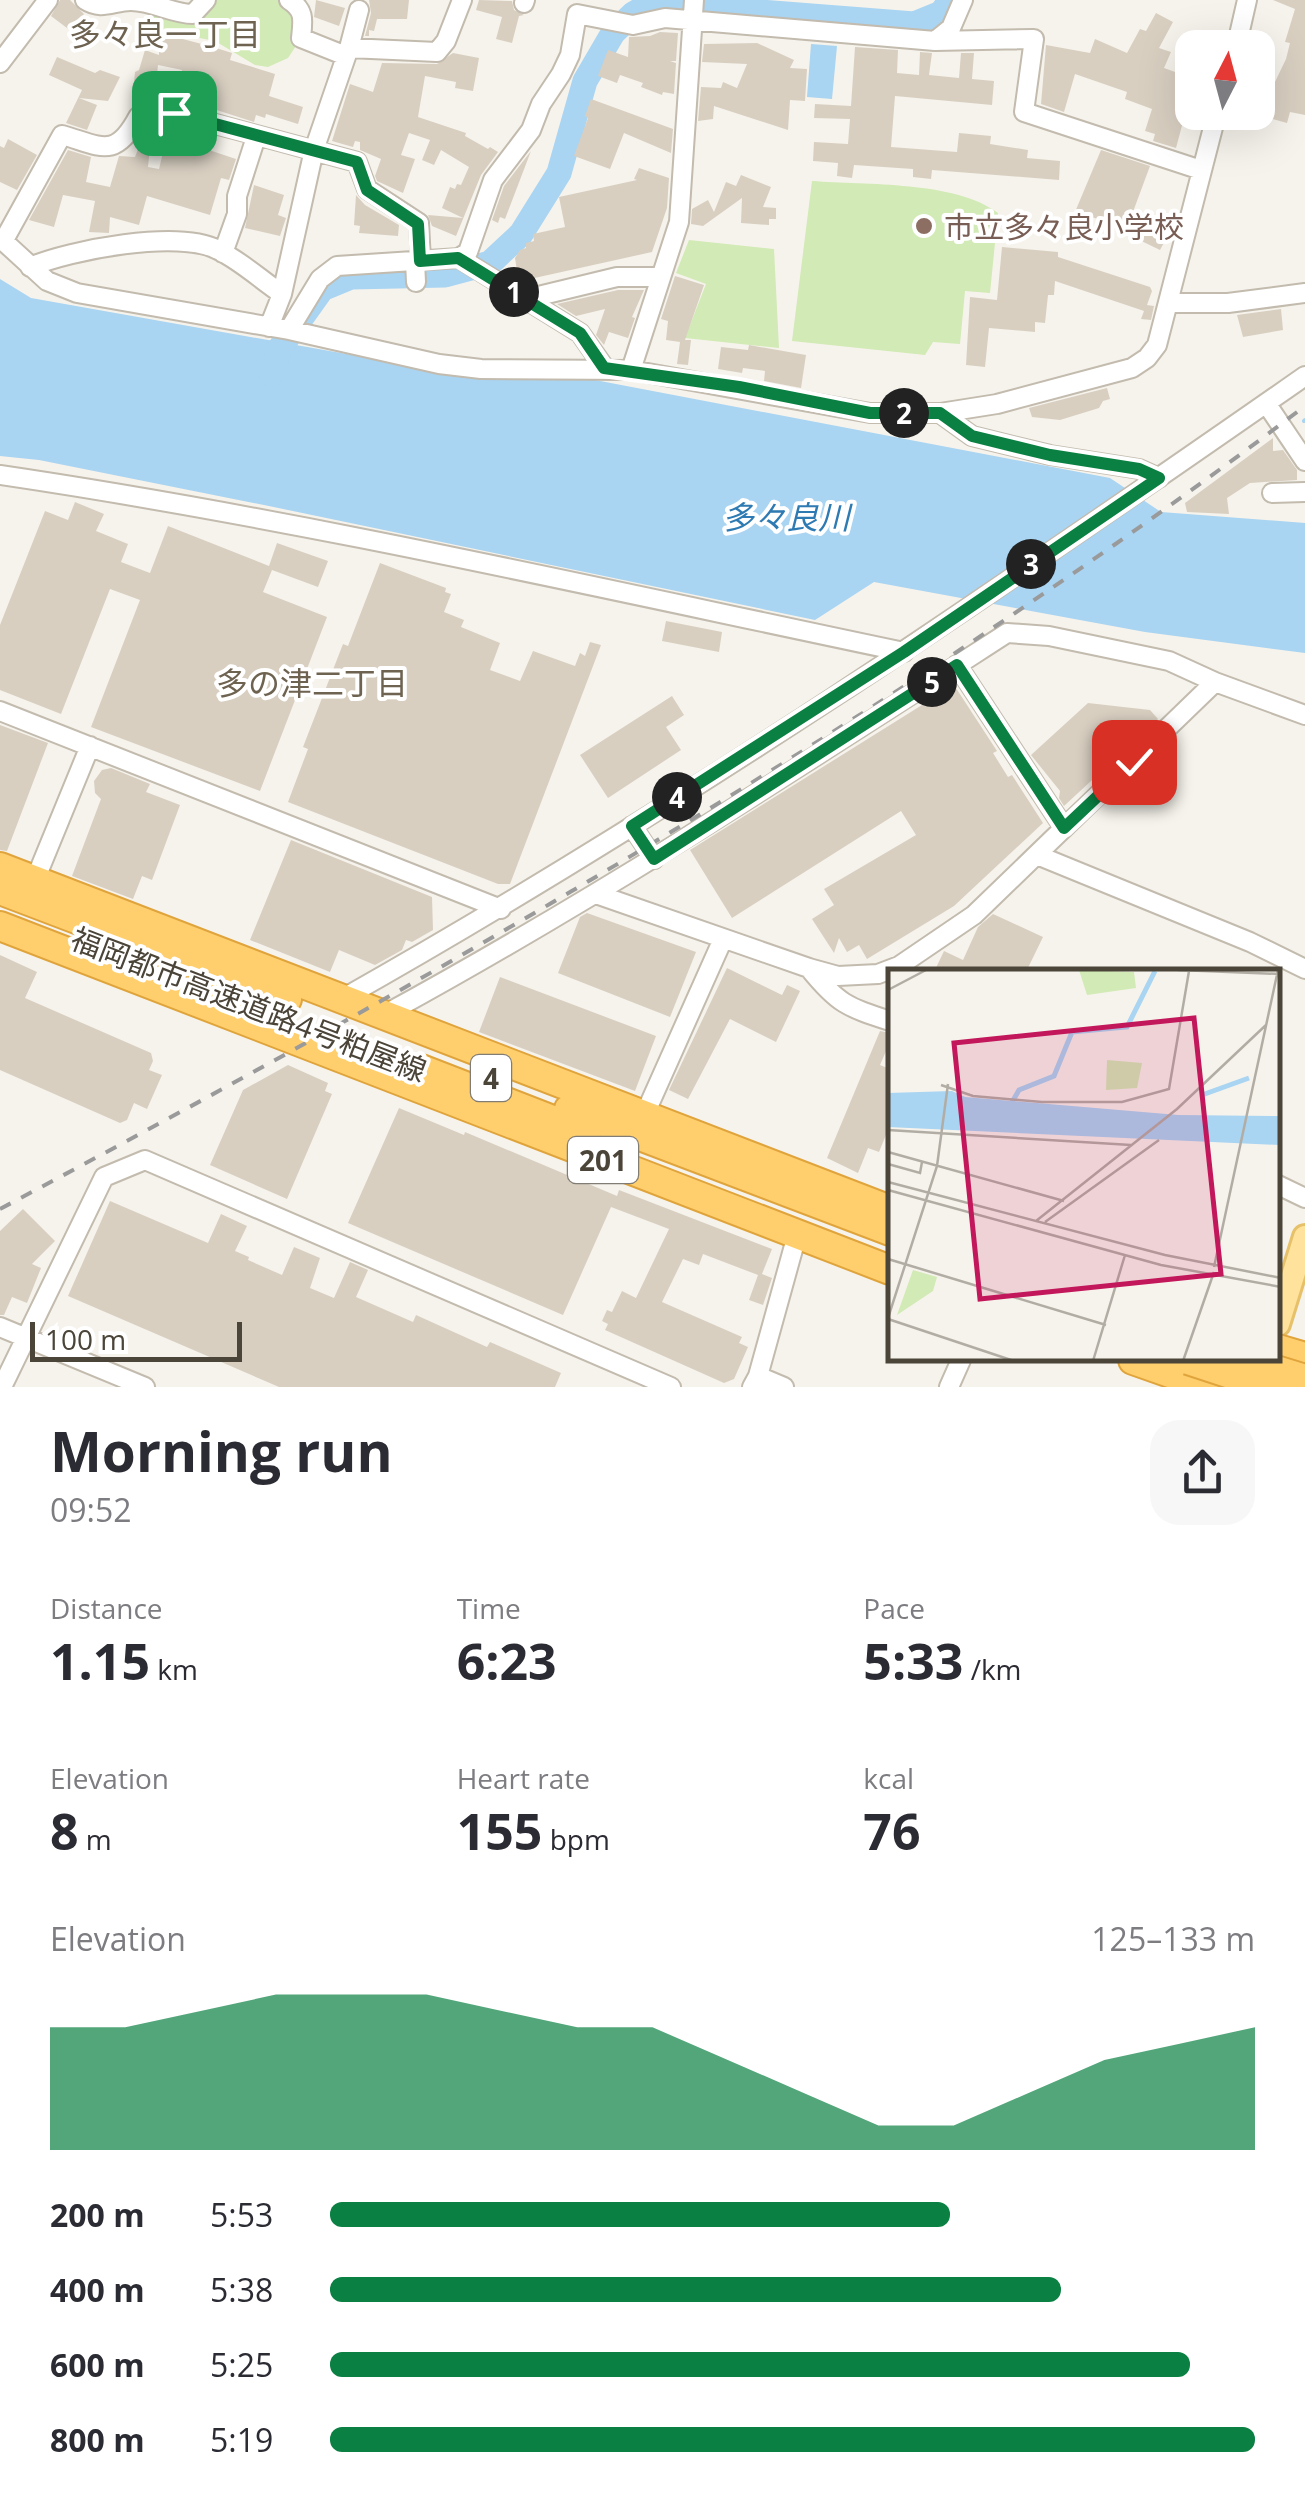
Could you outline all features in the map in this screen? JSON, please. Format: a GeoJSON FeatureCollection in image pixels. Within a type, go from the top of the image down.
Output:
{"type":"FeatureCollection","features":[{"type":"Feature","properties":{"kind":"highway","name":"201"},"geometry":{"type":"LineString","coordinates":[[0,867],[644,1116],[885,1233]]}},
{"type":"Feature","properties":{"kind":"highway","name":"福岡都市高速道路4号粕屋線"},"geometry":{"type":"LineString","coordinates":[[0,890],[181,969]]}},
{"type":"Feature","properties":{"kind":"highway","name":"福岡都市高速道路4号粕屋線"},"geometry":{"type":"LineString","coordinates":[[0,909],[181,969],[885,1233]]}},
{"type":"Feature","properties":{"kind":"highway","name":"201"},"geometry":{"type":"LineString","coordinates":[[0,926],[888,1269]]}},
{"type":"Feature","properties":{"kind":"highway"},"geometry":{"type":"LineString","coordinates":[[1280,1350],[1305,1357]]}},
{"type":"Feature","properties":{"kind":"highway"},"geometry":{"type":"LineString","coordinates":[[1139,1362],[1210,1387]]}},
{"type":"Feature","properties":{"kind":"highway"},"geometry":{"type":"LineString","coordinates":[[1194,1362],[1270,1387]]}},
{"type":"Feature","properties":{"kind":"highway"},"geometry":{"type":"LineString","coordinates":[[1250,1362],[1305,1379]]}},
{"type":"Feature","properties":{"kind":"main road"},"geometry":{"type":"LineString","coordinates":[[1280,1318],[1305,1237]]}},
{"type":"Feature","properties":{"kind":"street"},"geometry":{"type":"LineString","coordinates":[[4,51],[48,0]]}},
{"type":"Feature","properties":{"kind":"street"},"geometry":{"type":"LineString","coordinates":[[84,0],[110,6],[128,0],[178,14],[193,14],[206,0]]}},
{"type":"Feature","properties":{"kind":"street"},"geometry":{"type":"LineString","coordinates":[[289,0],[303,15],[301,38],[347,52],[437,52],[446,41],[462,0]]}},
{"type":"Feature","properties":{"kind":"street"},"geometry":{"type":"LineString","coordinates":[[936,40],[951,28],[963,0]]}},
{"type":"Feature","properties":{"kind":"street"},"geometry":{"type":"LineString","coordinates":[[1240,30],[1247,0]]}},
{"type":"Feature","properties":{"kind":"street"},"geometry":{"type":"LineString","coordinates":[[631,370],[679,222],[693,8]]}},
{"type":"Feature","properties":{"kind":"street"},"geometry":{"type":"LineString","coordinates":[[279,329],[320,279],[337,266],[458,258],[468,252],[493,180],[530,130],[541,104],[562,74],[570,55],[577,14],[622,23],[665,18],[693,8],[936,40],[1034,39],[1024,112],[1201,170]]}},
{"type":"Feature","properties":{"kind":"street"},"geometry":{"type":"LineString","coordinates":[[279,329],[282,294],[314,150],[359,10]]}},
{"type":"Feature","properties":{"kind":"street"},"geometry":{"type":"LineString","coordinates":[[416,282],[418,224],[367,190],[357,162],[174,113],[138,117],[126,139],[106,148],[62,135],[2,239],[47,281],[77,293],[279,329],[438,364],[481,369],[631,370],[870,413],[940,413],[998,404],[1132,368],[1147,358],[1158,345],[1212,130]]}},
{"type":"Feature","properties":{"kind":"street"},"geometry":{"type":"LineString","coordinates":[[223,253],[256,137]]}},
{"type":"Feature","properties":{"kind":"street"},"geometry":{"type":"LineString","coordinates":[[30,266],[115,246],[172,241],[216,248],[282,294]]}},
{"type":"Feature","properties":{"kind":"street"},"geometry":{"type":"LineString","coordinates":[[458,258],[580,333],[604,368]]}},
{"type":"Feature","properties":{"kind":"street"},"geometry":{"type":"LineString","coordinates":[[526,299],[618,277],[661,278]]}},
{"type":"Feature","properties":{"kind":"street"},"geometry":{"type":"LineString","coordinates":[[1168,303],[1228,303],[1305,293]]}},
{"type":"Feature","properties":{"kind":"street"},"geometry":{"type":"LineString","coordinates":[[340,1000],[501,909],[904,652],[1305,376]]}},
{"type":"Feature","properties":{"kind":"street"},"geometry":{"type":"LineString","coordinates":[[1266,403],[1305,461]]}},
{"type":"Feature","properties":{"kind":"street"},"geometry":{"type":"LineString","coordinates":[[940,413],[972,436],[1050,455],[1139,469],[1154,481]]}},
{"type":"Feature","properties":{"kind":"street"},"geometry":{"type":"LineString","coordinates":[[0,475],[131,494],[383,542],[904,652]]}},
{"type":"Feature","properties":{"kind":"street"},"geometry":{"type":"LineString","coordinates":[[1272,493],[1305,492]]}},
{"type":"Feature","properties":{"kind":"street"},"geometry":{"type":"LineString","coordinates":[[382,1016],[515,944],[654,859],[1006,633],[1048,636],[1169,661],[1305,715]]}},
{"type":"Feature","properties":{"kind":"street"},"geometry":{"type":"LineString","coordinates":[[957,665],[1064,828]]}},
{"type":"Feature","properties":{"kind":"street"},"geometry":{"type":"LineString","coordinates":[[891,969],[974,915],[1214,682]]}},
{"type":"Feature","properties":{"kind":"street"},"geometry":{"type":"LineString","coordinates":[[0,711],[501,909]]}},
{"type":"Feature","properties":{"kind":"street"},"geometry":{"type":"LineString","coordinates":[[35,880],[90,746]]}},
{"type":"Feature","properties":{"kind":"street"},"geometry":{"type":"LineString","coordinates":[[632,826],[654,859]]}},
{"type":"Feature","properties":{"kind":"street"},"geometry":{"type":"LineString","coordinates":[[1037,854],[1305,969]]}},
{"type":"Feature","properties":{"kind":"street"},"geometry":{"type":"LineString","coordinates":[[596,894],[838,976],[888,970]]}},
{"type":"Feature","properties":{"kind":"street"},"geometry":{"type":"LineString","coordinates":[[644,1116],[723,939]]}},
{"type":"Feature","properties":{"kind":"street"},"geometry":{"type":"LineString","coordinates":[[809,968],[832,997],[851,1008],[888,1019]]}},
{"type":"Feature","properties":{"kind":"street"},"geometry":{"type":"LineString","coordinates":[[2,1387],[104,1177],[146,1160],[670,1387]]}},
{"type":"Feature","properties":{"kind":"street"},"geometry":{"type":"LineString","coordinates":[[1280,1185],[1305,1198]]}},
{"type":"Feature","properties":{"kind":"street"},"geometry":{"type":"LineString","coordinates":[[784,1387],[755,1381],[798,1236]]}},
{"type":"Feature","properties":{"kind":"street"},"geometry":{"type":"LineString","coordinates":[[0,1327],[146,1387]]}},
{"type":"Feature","properties":{"kind":"street"},"geometry":{"type":"LineString","coordinates":[[949,1387],[961,1362]]}},
{"type":"Feature","properties":{"kind":"street"},"geometry":{"type":"LineString","coordinates":[[1263,1387],[1268,1362]]}},
{"type":"Feature","properties":{"kind":"green space"},"geometry":{"type":"Polygon","coordinates":[[[212,0],[282,0],[294,8],[299,28],[296,46],[288,58],[268,67],[255,65],[215,41],[179,34],[134,43],[153,16],[212,0]]]}},
{"type":"Feature","properties":{"kind":"green space"},"geometry":{"type":"Polygon","coordinates":[[[812,181],[935,190],[959,195],[998,213],[990,293],[965,291],[960,344],[933,342],[925,355],[792,341],[812,181]]]}},
{"type":"Feature","properties":{"kind":"green space"},"geometry":{"type":"Polygon","coordinates":[[[689,240],[774,249],[779,348],[685,338],[706,284],[676,273],[689,240]]]}},
{"type":"Feature","properties":{"kind":"water"},"geometry":{"type":"Polygon","coordinates":[[[811,44],[837,46],[832,99],[807,97],[811,44]]]}},
{"type":"Feature","properties":{"kind":"water","name":"多々良川"},"geometry":{"type":"Polygon","coordinates":[[[0,279],[31,298],[459,374],[574,376],[1110,478],[1161,512],[1305,523],[1305,653],[1145,632],[874,582],[815,620],[264,505],[39,460],[0,456],[0,279]]]}},
{"type":"Feature","properties":{"kind":"building"},"geometry":{"type":"Polygon","coordinates":[[[60,0],[70,0],[84,14],[71,31],[51,16],[60,0]]]}},
{"type":"Feature","properties":{"kind":"building"},"geometry":{"type":"Polygon","coordinates":[[[316,0],[345,8],[339,26],[314,17],[316,0]]]}},
{"type":"Feature","properties":{"kind":"building"},"geometry":{"type":"Polygon","coordinates":[[[369,0],[409,0],[407,19],[377,19],[374,31],[369,30],[369,36],[365,36],[371,13],[369,0]]]}},
{"type":"Feature","properties":{"kind":"building"},"geometry":{"type":"Polygon","coordinates":[[[479,0],[512,1],[514,10],[524,15],[519,16],[512,43],[496,39],[502,17],[476,10],[479,0]]]}},
{"type":"Feature","properties":{"kind":"building"},"geometry":{"type":"Polygon","coordinates":[[[1273,0],[1305,0],[1305,115],[1290,112],[1287,123],[1275,120],[1275,82],[1286,59],[1290,43],[1285,42],[1295,9],[1273,0]]]}},
{"type":"Feature","properties":{"kind":"building"},"geometry":{"type":"Polygon","coordinates":[[[1156,13],[1173,22],[1159,48],[1171,52],[1164,68],[1175,72],[1175,130],[1181,130],[1176,148],[1153,141],[1155,134],[1145,131],[1152,109],[1125,99],[1127,92],[1075,74],[1064,112],[1041,104],[1046,45],[1090,53],[1095,39],[1127,53],[1140,29],[1146,31],[1156,13]]]}},
{"type":"Feature","properties":{"kind":"building"},"geometry":{"type":"Polygon","coordinates":[[[678,33],[676,61],[670,61],[676,63],[674,94],[662,95],[620,75],[617,83],[598,76],[608,50],[628,57],[629,37],[678,33]]]}},
{"type":"Feature","properties":{"kind":"building"},"geometry":{"type":"Polygon","coordinates":[[[159,38],[179,38],[213,47],[232,53],[230,60],[275,74],[269,96],[303,107],[298,124],[266,114],[265,118],[256,115],[254,122],[176,97],[182,70],[158,65],[154,103],[132,103],[135,72],[145,50],[159,55],[159,38]]]}},
{"type":"Feature","properties":{"kind":"building"},"geometry":{"type":"Polygon","coordinates":[[[757,43],[794,60],[790,68],[807,69],[805,101],[790,100],[788,130],[714,106],[713,119],[698,121],[701,87],[721,88],[723,82],[737,88],[747,64],[702,62],[704,44],[757,43]]]}},
{"type":"Feature","properties":{"kind":"building"},"geometry":{"type":"Polygon","coordinates":[[[855,47],[898,50],[897,73],[919,75],[920,52],[932,53],[929,75],[959,78],[961,53],[974,53],[972,79],[994,81],[992,105],[895,96],[891,147],[957,152],[959,133],[991,136],[990,144],[1028,150],[1027,158],[1060,161],[1059,180],[932,170],[931,179],[913,177],[913,169],[854,165],[852,178],[837,176],[838,163],[813,161],[814,142],[848,144],[850,119],[814,118],[815,104],[851,106],[855,47]]]}},
{"type":"Feature","properties":{"kind":"building"},"geometry":{"type":"Polygon","coordinates":[[[453,53],[479,58],[473,91],[455,88],[456,82],[425,76],[418,117],[466,133],[465,136],[498,152],[481,175],[456,236],[432,226],[428,215],[463,218],[442,208],[450,187],[461,185],[469,167],[441,150],[434,165],[422,160],[430,140],[409,133],[401,155],[415,159],[403,193],[377,181],[381,159],[360,150],[360,142],[355,141],[353,147],[332,141],[350,84],[373,92],[382,63],[437,64],[453,53]]]}},
{"type":"Feature","properties":{"kind":"building"},"geometry":{"type":"Polygon","coordinates":[[[57,57],[95,73],[100,70],[120,77],[108,101],[79,98],[97,105],[87,130],[66,123],[82,90],[49,75],[57,57]]]}},
{"type":"Feature","properties":{"kind":"building"},"geometry":{"type":"Polygon","coordinates":[[[591,99],[673,129],[671,153],[624,133],[610,169],[574,156],[591,99]]]}},
{"type":"Feature","properties":{"kind":"building"},"geometry":{"type":"Polygon","coordinates":[[[152,128],[148,167],[159,169],[167,136],[236,159],[229,180],[221,178],[210,215],[147,196],[139,225],[110,217],[109,233],[89,232],[95,201],[63,195],[54,227],[29,220],[68,150],[91,157],[86,182],[110,187],[119,156],[135,157],[146,129],[152,128]]]}},
{"type":"Feature","properties":{"kind":"building"},"geometry":{"type":"Polygon","coordinates":[[[8,139],[37,155],[17,190],[0,182],[0,146],[4,148],[8,139]]]}},
{"type":"Feature","properties":{"kind":"building"},"geometry":{"type":"Polygon","coordinates":[[[1101,150],[1150,166],[1127,228],[1075,212],[1101,150]]]}},
{"type":"Feature","properties":{"kind":"building"},"geometry":{"type":"Polygon","coordinates":[[[531,151],[505,219],[500,217],[498,223],[492,220],[504,186],[531,151]]]}},
{"type":"Feature","properties":{"kind":"building"},"geometry":{"type":"Polygon","coordinates":[[[639,168],[669,178],[667,208],[652,252],[530,279],[517,271],[515,258],[526,243],[534,241],[533,234],[565,227],[559,197],[637,180],[634,179],[639,168]]]}},
{"type":"Feature","properties":{"kind":"building"},"geometry":{"type":"Polygon","coordinates":[[[741,175],[771,187],[763,207],[776,208],[776,219],[769,219],[769,225],[741,223],[742,198],[703,226],[691,224],[692,209],[708,200],[714,212],[726,182],[736,186],[741,175]]]}},
{"type":"Feature","properties":{"kind":"building"},"geometry":{"type":"Polygon","coordinates":[[[254,185],[284,195],[278,215],[286,218],[280,236],[245,228],[254,185]]]}},
{"type":"Feature","properties":{"kind":"building"},"geometry":{"type":"Polygon","coordinates":[[[356,195],[365,205],[399,225],[398,236],[359,233],[360,226],[354,225],[356,195]]]}},
{"type":"Feature","properties":{"kind":"building"},"geometry":{"type":"Polygon","coordinates":[[[1133,221],[1167,237],[1160,250],[1127,234],[1133,221]]]}},
{"type":"Feature","properties":{"kind":"building"},"geometry":{"type":"Polygon","coordinates":[[[1002,247],[1058,252],[1058,257],[1150,287],[1147,305],[1154,306],[1151,320],[1141,319],[1144,311],[1055,281],[1054,295],[1048,295],[1045,323],[1035,322],[1035,332],[989,328],[985,367],[966,365],[970,297],[997,300],[1002,247]]]}},
{"type":"Feature","properties":{"kind":"building"},"geometry":{"type":"Polygon","coordinates":[[[675,276],[704,285],[685,340],[691,340],[688,365],[677,364],[680,342],[666,340],[668,321],[661,319],[675,276]]]}},
{"type":"Feature","properties":{"kind":"building"},"geometry":{"type":"Polygon","coordinates":[[[618,290],[644,290],[628,338],[609,332],[604,345],[596,335],[605,309],[576,316],[557,304],[618,290]]]}},
{"type":"Feature","properties":{"kind":"building"},"geometry":{"type":"Polygon","coordinates":[[[1281,309],[1283,330],[1243,337],[1237,315],[1281,309]]]}},
{"type":"Feature","properties":{"kind":"building"},"geometry":{"type":"Polygon","coordinates":[[[749,345],[806,355],[801,388],[764,381],[765,371],[718,369],[721,347],[748,350],[749,345]]]}},
{"type":"Feature","properties":{"kind":"building"},"geometry":{"type":"Polygon","coordinates":[[[1107,388],[1110,399],[1099,408],[1060,420],[1032,417],[1029,408],[1107,388]]]}},
{"type":"Feature","properties":{"kind":"building"},"geometry":{"type":"Polygon","coordinates":[[[1273,438],[1273,451],[1283,450],[1297,470],[1297,480],[1250,483],[1227,498],[1229,514],[1187,512],[1185,503],[1273,438]]]}},
{"type":"Feature","properties":{"kind":"building"},"geometry":{"type":"Polygon","coordinates":[[[75,502],[104,514],[96,531],[128,544],[121,562],[150,573],[168,526],[269,566],[277,543],[328,561],[318,587],[272,570],[263,592],[327,617],[260,791],[91,727],[140,600],[110,589],[61,714],[0,690],[0,625],[45,511],[68,520],[75,502]]]}},
{"type":"Feature","properties":{"kind":"building"},"geometry":{"type":"Polygon","coordinates":[[[380,563],[446,588],[445,592],[451,594],[444,612],[464,620],[461,627],[500,643],[490,670],[520,681],[533,651],[575,666],[580,653],[585,656],[590,642],[601,645],[510,884],[498,884],[288,802],[308,749],[303,747],[380,563]]]}},
{"type":"Feature","properties":{"kind":"building"},"geometry":{"type":"Polygon","coordinates":[[[666,621],[722,632],[719,652],[662,641],[666,621]]]}},
{"type":"Feature","properties":{"kind":"building"},"geometry":{"type":"Polygon","coordinates":[[[954,685],[997,751],[993,753],[1008,777],[1012,775],[1043,823],[954,906],[867,959],[859,945],[847,952],[839,938],[834,953],[812,919],[834,905],[824,889],[916,835],[901,811],[732,918],[690,850],[954,685]]]}},
{"type":"Feature","properties":{"kind":"building"},"geometry":{"type":"Polygon","coordinates":[[[672,696],[684,715],[666,727],[681,750],[608,798],[580,755],[672,696]]]}},
{"type":"Feature","properties":{"kind":"building"},"geometry":{"type":"Polygon","coordinates":[[[1088,703],[1150,710],[1158,719],[1064,806],[1060,791],[1031,755],[1088,703]]]}},
{"type":"Feature","properties":{"kind":"building"},"geometry":{"type":"Polygon","coordinates":[[[0,725],[48,743],[7,851],[0,850],[0,725]]]}},
{"type":"Feature","properties":{"kind":"building"},"geometry":{"type":"Polygon","coordinates":[[[111,768],[150,784],[146,792],[180,805],[152,880],[142,876],[133,899],[72,876],[101,799],[95,793],[94,781],[102,770],[111,768]]]}},
{"type":"Feature","properties":{"kind":"building"},"geometry":{"type":"Polygon","coordinates":[[[291,840],[432,897],[433,930],[412,942],[406,940],[402,950],[375,965],[339,950],[330,972],[250,940],[291,840]]]}},
{"type":"Feature","properties":{"kind":"building"},"geometry":{"type":"Polygon","coordinates":[[[587,913],[696,952],[670,1017],[558,973],[580,917],[587,913]]]}},
{"type":"Feature","properties":{"kind":"building"},"geometry":{"type":"Polygon","coordinates":[[[993,914],[1043,937],[1027,969],[935,969],[944,951],[963,960],[978,927],[993,914]]]}},
{"type":"Feature","properties":{"kind":"building"},"geometry":{"type":"Polygon","coordinates":[[[0,955],[37,972],[25,998],[151,1053],[149,1070],[162,1075],[147,1109],[134,1103],[127,1120],[120,1123],[0,1070],[0,955]]]}},
{"type":"Feature","properties":{"kind":"building"},"geometry":{"type":"Polygon","coordinates":[[[727,968],[782,995],[787,985],[800,991],[776,1042],[730,1019],[688,1099],[669,1090],[727,968]]]}},
{"type":"Feature","properties":{"kind":"building"},"geometry":{"type":"Polygon","coordinates":[[[500,977],[656,1036],[635,1091],[479,1032],[500,977]]]}},
{"type":"Feature","properties":{"kind":"building"},"geometry":{"type":"Polygon","coordinates":[[[880,1031],[888,1033],[888,1047],[880,1065],[888,1068],[888,1130],[879,1152],[868,1148],[858,1173],[827,1158],[880,1031]]]}},
{"type":"Feature","properties":{"kind":"building"},"geometry":{"type":"Polygon","coordinates":[[[288,1065],[328,1083],[325,1091],[332,1094],[287,1199],[210,1165],[243,1090],[288,1065]]]}},
{"type":"Feature","properties":{"kind":"building"},"geometry":{"type":"Polygon","coordinates":[[[399,1108],[617,1196],[619,1190],[772,1249],[762,1274],[772,1278],[763,1305],[749,1300],[758,1275],[703,1254],[699,1265],[683,1259],[662,1302],[742,1337],[739,1343],[748,1347],[734,1379],[724,1383],[605,1330],[608,1324],[602,1321],[607,1310],[612,1312],[622,1291],[636,1298],[669,1229],[611,1207],[563,1315],[348,1223],[399,1108]]]}},
{"type":"Feature","properties":{"kind":"building"},"geometry":{"type":"Polygon","coordinates":[[[110,1201],[208,1243],[221,1214],[247,1226],[235,1251],[249,1257],[248,1260],[282,1275],[294,1247],[320,1258],[310,1288],[334,1298],[350,1262],[368,1270],[356,1297],[413,1322],[416,1315],[487,1347],[490,1342],[561,1373],[555,1387],[279,1387],[68,1296],[110,1201]]]}},
{"type":"Feature","properties":{"kind":"building"},"geometry":{"type":"Polygon","coordinates":[[[23,1209],[55,1241],[32,1264],[41,1268],[27,1303],[12,1297],[4,1315],[0,1315],[0,1231],[23,1209]]]}},
{"type":"Feature","properties":{"kind":"waterway"},"geometry":{"type":"LineString","coordinates":[[271,374],[280,348],[322,289],[351,277],[445,275],[490,263],[521,234],[559,173],[585,81],[613,33],[650,4],[914,24],[941,13],[951,0]]}},
{"type":"Feature","properties":{"kind":"railway"},"geometry":{"type":"LineString","coordinates":[[0,1209],[336,1026],[669,833],[993,628],[1305,406]]}},
{"type":"Feature","properties":{"kind":"place","name":"市立多々良小学校"},"geometry":{"type":"Point","coordinates":[924,226]}},
{"type":"Feature","properties":{"kind":"district","name":"多々良一丁目"},"geometry":{"type":"Point","coordinates":[165,33]}},
{"type":"Feature","properties":{"kind":"district","name":"多の津二丁目"},"geometry":{"type":"Point","coordinates":[312,682]}},
{"type":"Feature","properties":{"kind":"route"},"geometry":{"type":"LineString","coordinates":[[174,113],[357,162],[367,190],[418,224],[420,261],[458,258],[580,333],[604,368],[739,387],[870,413],[940,413],[972,436],[1050,455],[1139,469],[1159,478],[904,652],[632,826],[654,859],[957,665],[1064,828],[1134,762]]}}]}
